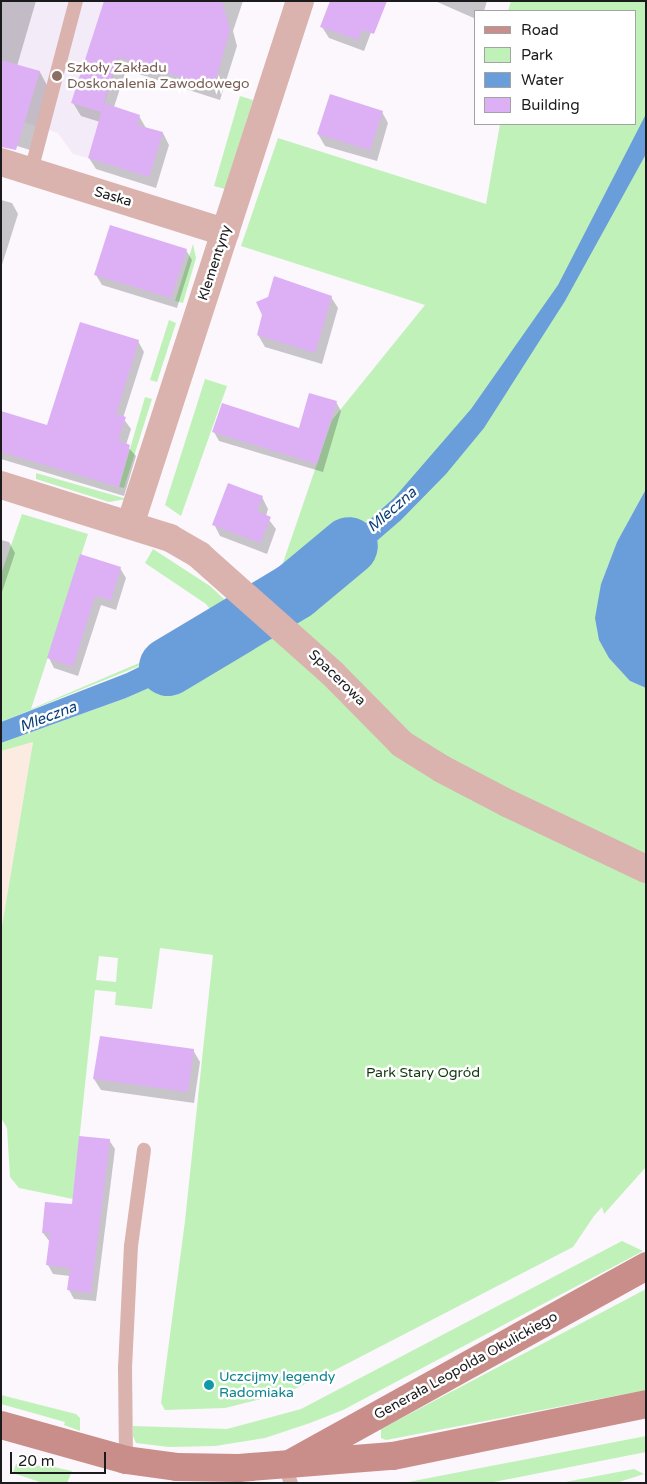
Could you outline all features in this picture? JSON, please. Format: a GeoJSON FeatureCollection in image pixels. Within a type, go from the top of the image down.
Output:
{"type":"FeatureCollection","features":[{"type":"Feature","properties":{"kind":"main road","name":"Generała Leopolda Okulickiego"},"geometry":{"type":"LineString","coordinates":[[288,1475],[646,1266]]}},
{"type":"Feature","properties":{"kind":"main road","name":"Generała Leopolda Okulickiego"},"geometry":{"type":"LineString","coordinates":[[1,1425],[126,1460],[177,1467],[288,1475],[393,1456],[646,1404]]}},
{"type":"Feature","properties":{"kind":"main road"},"geometry":{"type":"LineString","coordinates":[[572,1420],[646,1418]]}},
{"type":"Feature","properties":{"kind":"street","name":"Klementyny"},"geometry":{"type":"LineString","coordinates":[[130,525],[300,1]]}},
{"type":"Feature","properties":{"kind":"street","name":"Saska"},"geometry":{"type":"LineString","coordinates":[[1,162],[225,232]]}},
{"type":"Feature","properties":{"kind":"street","name":"Spacerowa"},"geometry":{"type":"LineString","coordinates":[[1,485],[170,538],[199,554],[278,623],[402,744],[442,769],[646,869]]}},
{"type":"Feature","properties":{"kind":"lane"},"geometry":{"type":"LineString","coordinates":[[31,171],[76,1]]}},
{"type":"Feature","properties":{"kind":"lane"},"geometry":{"type":"LineString","coordinates":[[126,1460],[125,1368],[131,1246],[144,1150]]}},
{"type":"Feature","properties":{"kind":"shaded area","name":"Szkoły Zakładu Doskonalenia Zawodowego"},"geometry":{"type":"Polygon","coordinates":[[[1,1],[136,1],[88,158],[73,154],[58,133],[1,115],[1,1]]]}},
{"type":"Feature","properties":{"kind":"shaded area"},"geometry":{"type":"Polygon","coordinates":[[[33,742],[1,932],[1,751],[33,742]]]}},
{"type":"Feature","properties":{"kind":"green space","name":"Park Stary Ogród"},"geometry":{"type":"Polygon","coordinates":[[[511,1],[646,1],[646,489],[617,542],[601,584],[630,681],[646,688],[646,1167],[604,1214],[602,1207],[573,1247],[335,1370],[288,1392],[225,1408],[165,1410],[161,1403],[185,1221],[213,955],[160,948],[152,1009],[115,1005],[116,992],[95,990],[73,1199],[19,1188],[10,1177],[7,1128],[1,1118],[1,932],[33,742],[1,751],[1,743],[126,698],[190,670],[248,638],[275,586],[332,420],[425,305],[241,246],[278,138],[486,204],[500,125],[637,125],[637,10],[508,10],[511,1]],[[99,956],[96,980],[116,982],[118,958],[99,956]]]}},
{"type":"Feature","properties":{"kind":"green space"},"geometry":{"type":"Polygon","coordinates":[[[240,96],[253,100],[225,189],[214,186],[240,96]]]}},
{"type":"Feature","properties":{"kind":"green space"},"geometry":{"type":"Polygon","coordinates":[[[193,244],[196,258],[183,303],[175,301],[193,244]]]}},
{"type":"Feature","properties":{"kind":"green space"},"geometry":{"type":"Polygon","coordinates":[[[169,320],[176,323],[157,382],[150,380],[169,320]]]}},
{"type":"Feature","properties":{"kind":"green space"},"geometry":{"type":"Polygon","coordinates":[[[205,379],[227,386],[181,516],[165,505],[205,379]]]}},
{"type":"Feature","properties":{"kind":"green space"},"geometry":{"type":"Polygon","coordinates":[[[145,397],[152,399],[124,488],[119,487],[145,397]]]}},
{"type":"Feature","properties":{"kind":"green space"},"geometry":{"type":"Polygon","coordinates":[[[36,473],[127,499],[109,502],[36,479],[36,473]]]}},
{"type":"Feature","properties":{"kind":"green space"},"geometry":{"type":"Polygon","coordinates":[[[22,514],[88,534],[31,709],[165,652],[220,622],[206,604],[145,563],[153,549],[210,586],[237,611],[228,617],[231,621],[174,652],[1,722],[1,574],[22,514]]]}},
{"type":"Feature","properties":{"kind":"green space"},"geometry":{"type":"Polygon","coordinates":[[[622,1241],[643,1251],[343,1410],[265,1438],[215,1446],[169,1447],[136,1443],[133,1436],[133,1426],[227,1429],[301,1409],[622,1241]]]}},
{"type":"Feature","properties":{"kind":"green space"},"geometry":{"type":"Polygon","coordinates":[[[646,1289],[646,1390],[386,1440],[381,1438],[381,1429],[646,1289]]]}},
{"type":"Feature","properties":{"kind":"green space"},"geometry":{"type":"Polygon","coordinates":[[[1,1395],[76,1414],[80,1418],[80,1431],[64,1425],[65,1422],[1,1404],[1,1395]]]}},
{"type":"Feature","properties":{"kind":"green space"},"geometry":{"type":"Polygon","coordinates":[[[646,1436],[646,1452],[489,1483],[403,1483],[646,1436]]]}},
{"type":"Feature","properties":{"kind":"green space"},"geometry":{"type":"Polygon","coordinates":[[[16,1464],[54,1467],[72,1471],[67,1483],[43,1483],[13,1473],[16,1464]]]}},
{"type":"Feature","properties":{"kind":"green space"},"geometry":{"type":"Polygon","coordinates":[[[634,1469],[644,1474],[616,1483],[560,1483],[634,1469]]]}},
{"type":"Feature","properties":{"kind":"water"},"geometry":{"type":"Polygon","coordinates":[[[646,114],[646,154],[565,301],[484,428],[446,474],[401,520],[299,608],[280,590],[338,548],[394,498],[471,409],[558,285],[646,114]]]}},
{"type":"Feature","properties":{"kind":"water"},"geometry":{"type":"Polygon","coordinates":[[[646,489],[646,688],[630,681],[609,658],[599,640],[595,618],[601,584],[617,542],[646,489]]]}},
{"type":"Feature","properties":{"kind":"water"},"geometry":{"type":"Polygon","coordinates":[[[231,621],[248,638],[190,670],[126,698],[1,743],[1,722],[127,673],[231,621]]]}},
{"type":"Feature","properties":{"kind":"building"},"geometry":{"type":"Polygon","coordinates":[[[104,1],[222,1],[230,31],[213,88],[118,57],[101,112],[71,103],[104,1]]]}},
{"type":"Feature","properties":{"kind":"building"},"geometry":{"type":"Polygon","coordinates":[[[330,1],[387,1],[374,34],[362,30],[358,40],[320,27],[330,1]]]}},
{"type":"Feature","properties":{"kind":"building"},"geometry":{"type":"Polygon","coordinates":[[[1,60],[40,71],[16,150],[1,147],[1,60]]]}},
{"type":"Feature","properties":{"kind":"building"},"geometry":{"type":"Polygon","coordinates":[[[330,94],[383,111],[370,150],[317,134],[330,94]]]}},
{"type":"Feature","properties":{"kind":"building"},"geometry":{"type":"Polygon","coordinates":[[[104,103],[140,115],[137,125],[163,132],[149,177],[88,158],[104,103]]]}},
{"type":"Feature","properties":{"kind":"building"},"geometry":{"type":"Polygon","coordinates":[[[110,225],[187,249],[171,298],[94,275],[110,225]]]}},
{"type":"Feature","properties":{"kind":"building"},"geometry":{"type":"Polygon","coordinates":[[[274,276],[332,296],[315,353],[257,335],[262,315],[256,302],[268,297],[274,276]]]}},
{"type":"Feature","properties":{"kind":"building"},"geometry":{"type":"Polygon","coordinates":[[[80,322],[139,340],[116,414],[126,417],[118,440],[130,445],[119,487],[1,452],[1,411],[47,425],[80,322]]]}},
{"type":"Feature","properties":{"kind":"building"},"geometry":{"type":"Polygon","coordinates":[[[309,393],[337,401],[317,464],[212,432],[222,403],[299,428],[309,393]]]}},
{"type":"Feature","properties":{"kind":"building"},"geometry":{"type":"Polygon","coordinates":[[[228,483],[263,496],[257,511],[271,517],[260,543],[212,525],[228,483]]]}},
{"type":"Feature","properties":{"kind":"building"},"geometry":{"type":"Polygon","coordinates":[[[80,554],[121,567],[111,600],[95,596],[73,667],[47,658],[80,554]]]}},
{"type":"Feature","properties":{"kind":"building"},"geometry":{"type":"Polygon","coordinates":[[[100,1036],[194,1049],[188,1092],[93,1079],[100,1036]]]}},
{"type":"Feature","properties":{"kind":"building"},"geometry":{"type":"Polygon","coordinates":[[[79,1136],[110,1139],[91,1293],[67,1290],[70,1268],[46,1265],[50,1233],[42,1233],[45,1202],[72,1204],[79,1136]]]}},
{"type":"Feature","properties":{"kind":"waterway","name":"Mleczna"},"geometry":{"type":"LineString","coordinates":[[168,667],[295,591],[349,546]]}},
{"type":"Feature","properties":{"kind":"place","name":"Szkoły Zakładu Doskonalenia Zawodowego"},"geometry":{"type":"Point","coordinates":[57,76]}},
{"type":"Feature","properties":{"kind":"place","name":"Uczcijmy legendy Radomiaka"},"geometry":{"type":"Point","coordinates":[209,1385]}}]}
